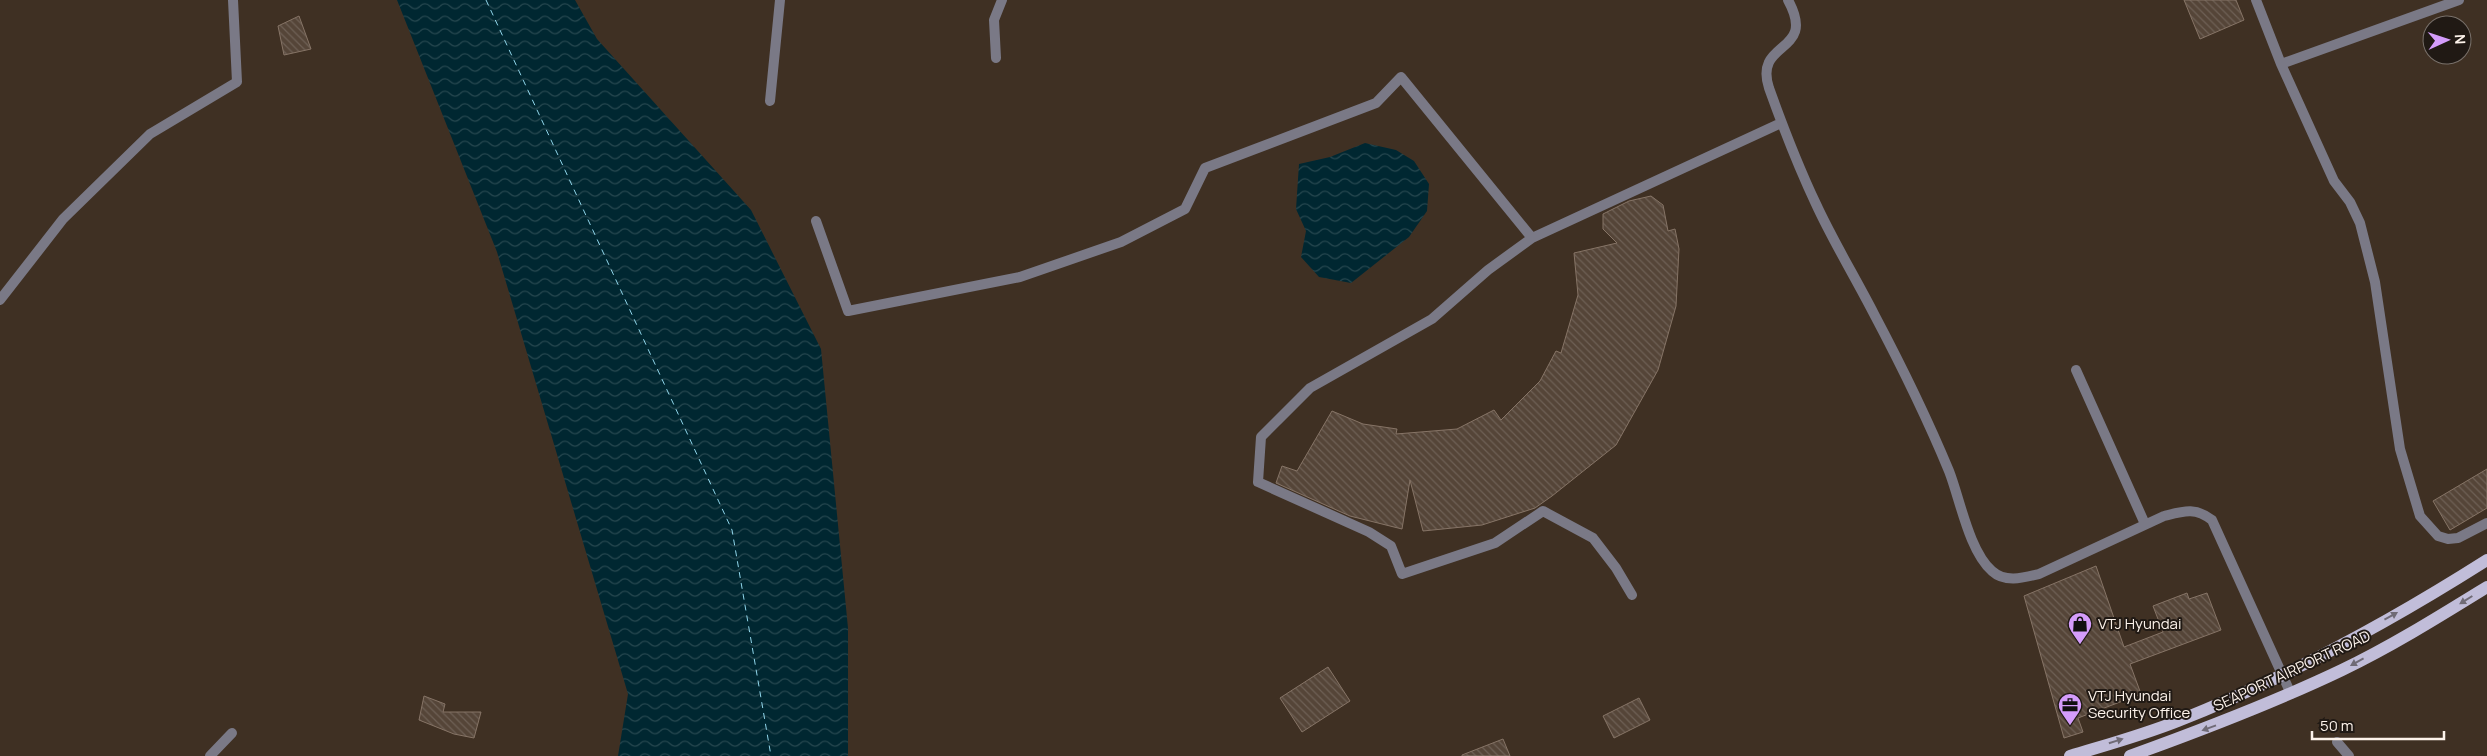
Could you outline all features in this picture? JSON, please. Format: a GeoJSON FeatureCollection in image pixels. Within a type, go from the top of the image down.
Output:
{"type":"FeatureCollection","features":[{"type":"Feature","properties":{"kind":"main road"},"geometry":{"type":"LineString","coordinates":[[2070,756],[2177,722],[2281,676],[2446,586],[2487,560]]}},
{"type":"Feature","properties":{"kind":"main road","name":"SEAPORT AIRPORT ROAD"},"geometry":{"type":"LineString","coordinates":[[2130,756],[2218,724],[2291,694],[2343,669],[2446,613],[2487,587]]}},
{"type":"Feature","properties":{"kind":"street"},"geometry":{"type":"LineString","coordinates":[[0,300],[63,219],[150,134],[237,82],[233,0]]}},
{"type":"Feature","properties":{"kind":"street"},"geometry":{"type":"LineString","coordinates":[[770,101],[780,0]]}},
{"type":"Feature","properties":{"kind":"street"},"geometry":{"type":"LineString","coordinates":[[996,58],[994,20],[1002,0]]}},
{"type":"Feature","properties":{"kind":"street"},"geometry":{"type":"LineString","coordinates":[[1788,0],[1796,18],[1796,32],[1789,43],[1772,55],[1766,67],[1766,79],[1781,123],[1816,204],[1918,402],[1949,472],[1975,547],[1992,572],[2018,580],[2038,574],[2145,524],[2182,512],[2200,511],[2212,520],[2281,676],[2291,694]]}},
{"type":"Feature","properties":{"kind":"street"},"geometry":{"type":"LineString","coordinates":[[2256,0],[2281,64],[2334,181],[2350,202],[2365,240],[2376,282],[2400,449],[2420,516],[2438,536],[2448,538],[2458,538],[2487,523]]}},
{"type":"Feature","properties":{"kind":"street"},"geometry":{"type":"LineString","coordinates":[[2281,64],[2459,0]]}},
{"type":"Feature","properties":{"kind":"street"},"geometry":{"type":"LineString","coordinates":[[816,221],[848,310],[1020,277],[1121,242],[1185,209],[1205,168],[1376,103],[1401,77],[1532,238]]}},
{"type":"Feature","properties":{"kind":"street"},"geometry":{"type":"LineString","coordinates":[[1632,595],[1616,568],[1593,538],[1542,511],[1495,543],[1402,574],[1391,546],[1368,532],[1258,482],[1261,436],[1310,388],[1432,319],[1488,270],[1532,238],[1781,123]]}},
{"type":"Feature","properties":{"kind":"street"},"geometry":{"type":"LineString","coordinates":[[2076,370],[2145,524]]}},
{"type":"Feature","properties":{"kind":"street"},"geometry":{"type":"LineString","coordinates":[[210,756],[232,733]]}},
{"type":"Feature","properties":{"kind":"street"},"geometry":{"type":"LineString","coordinates":[[2337,742],[2349,756]]}},
{"type":"Feature","properties":{"kind":"water"},"geometry":{"type":"Polygon","coordinates":[[[397,0],[575,0],[597,39],[751,210],[821,349],[848,628],[848,756],[618,756],[628,694],[497,252],[397,0]]]}},
{"type":"Feature","properties":{"kind":"water"},"geometry":{"type":"Polygon","coordinates":[[[1365,143],[1396,150],[1414,161],[1429,184],[1427,211],[1409,237],[1351,283],[1319,277],[1301,257],[1306,231],[1296,209],[1299,164],[1330,157],[1365,143]]]}},
{"type":"Feature","properties":{"kind":"building"},"geometry":{"type":"Polygon","coordinates":[[[2184,0],[2236,0],[2244,20],[2200,39],[2184,0]]]}},
{"type":"Feature","properties":{"kind":"building"},"geometry":{"type":"Polygon","coordinates":[[[299,16],[311,49],[284,55],[278,26],[299,16]]]}},
{"type":"Feature","properties":{"kind":"building"},"geometry":{"type":"Polygon","coordinates":[[[1651,196],[1663,205],[1668,231],[1675,229],[1679,249],[1676,306],[1658,370],[1616,445],[1552,496],[1535,508],[1482,525],[1423,531],[1410,480],[1402,529],[1350,516],[1276,483],[1282,466],[1297,471],[1332,411],[1363,424],[1397,429],[1396,434],[1457,429],[1494,410],[1501,420],[1540,381],[1556,351],[1561,353],[1578,295],[1574,253],[1617,243],[1603,229],[1603,214],[1629,201],[1651,196]]]}},
{"type":"Feature","properties":{"kind":"building"},"geometry":{"type":"Polygon","coordinates":[[[2487,469],[2487,508],[2450,530],[2433,501],[2487,469]]]}},
{"type":"Feature","properties":{"kind":"building","name":"VTJ Hyundai"},"geometry":{"type":"Polygon","coordinates":[[[2096,566],[2124,647],[2163,632],[2153,606],[2187,593],[2189,599],[2207,593],[2221,630],[2130,664],[2141,694],[2078,718],[2083,732],[2064,738],[2024,596],[2096,566]]]}},
{"type":"Feature","properties":{"kind":"building"},"geometry":{"type":"Polygon","coordinates":[[[1328,667],[1350,701],[1302,732],[1280,698],[1328,667]]]}},
{"type":"Feature","properties":{"kind":"building"},"geometry":{"type":"Polygon","coordinates":[[[424,696],[445,704],[443,712],[481,712],[474,738],[454,734],[419,720],[424,696]]]}},
{"type":"Feature","properties":{"kind":"building"},"geometry":{"type":"Polygon","coordinates":[[[1639,698],[1650,720],[1614,738],[1603,716],[1639,698]]]}},
{"type":"Feature","properties":{"kind":"building"},"geometry":{"type":"Polygon","coordinates":[[[1503,739],[1510,756],[1462,756],[1462,755],[1503,739]]]}},
{"type":"Feature","properties":{"kind":"ferry route"},"geometry":{"type":"LineString","coordinates":[[486,0],[732,530],[771,756]]}},
{"type":"Feature","properties":{"kind":"place","name":"VTJ Hyundai"},"geometry":{"type":"Point","coordinates":[2080,645]}},
{"type":"Feature","properties":{"kind":"place","name":"VTJ Hyundai Security Office"},"geometry":{"type":"Point","coordinates":[2070,726]}}]}
